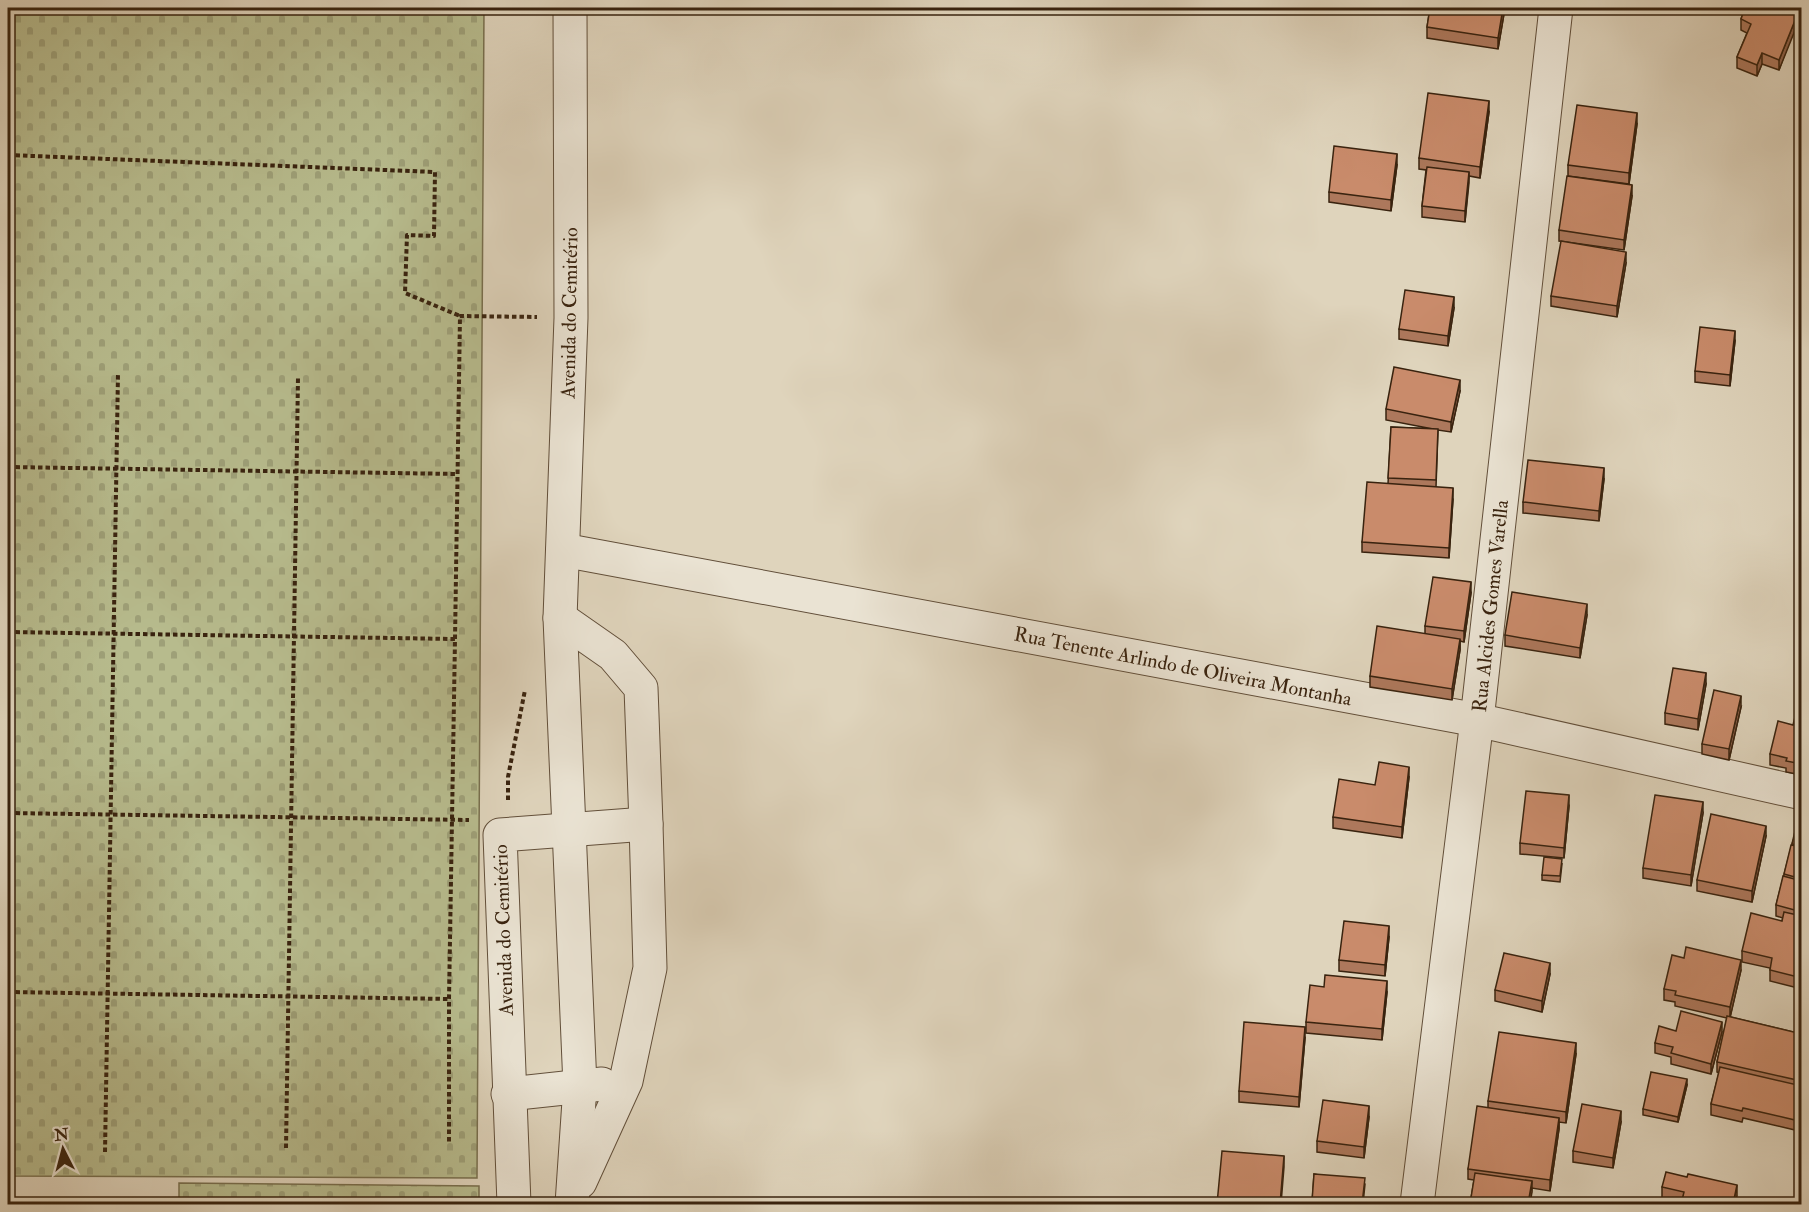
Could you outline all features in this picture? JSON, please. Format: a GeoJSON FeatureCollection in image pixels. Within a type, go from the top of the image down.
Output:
{"type":"FeatureCollection","features":[{"type":"Feature","properties":{"kind":"street","name":"Avenida do Cemitério"},"geometry":{"type":"LineString","coordinates":[[570,8],[571,318],[560,618],[579,1086],[572,1201]]}},
{"type":"Feature","properties":{"kind":"street","name":"Rua Alcides Gomes Varella"},"geometry":{"type":"LineString","coordinates":[[1418,1204],[1477,720],[1556,8]]}},
{"type":"Feature","properties":{"kind":"street","name":"Rua Tenente Arlindo de Oliveira Montanha"},"geometry":{"type":"LineString","coordinates":[[563,550],[1477,720],[1802,793]]}},
{"type":"Feature","properties":{"kind":"street","name":"Avenida do Cemitério"},"geometry":{"type":"LineString","coordinates":[[560,618],[613,656],[642,688],[650,968],[626,1081],[572,1201]]}},
{"type":"Feature","properties":{"kind":"street","name":"Avenida do Cemitério"},"geometry":{"type":"LineString","coordinates":[[513,1204],[508,1094],[504,821],[568,829],[646,824]]}},
{"type":"Feature","properties":{"kind":"street"},"geometry":{"type":"LineString","coordinates":[[508,1094],[626,1081]]}},
{"type":"Feature","properties":{"kind":"path"},"geometry":{"type":"LineString","coordinates":[[8,155],[435,172],[434,236],[407,235],[405,293],[460,316],[571,318]]}},
{"type":"Feature","properties":{"kind":"path"},"geometry":{"type":"LineString","coordinates":[[449,1143],[448,999],[460,316]]}},
{"type":"Feature","properties":{"kind":"path"},"geometry":{"type":"LineString","coordinates":[[105,1152],[118,373]]}},
{"type":"Feature","properties":{"kind":"path"},"geometry":{"type":"LineString","coordinates":[[286,1148],[298,378]]}},
{"type":"Feature","properties":{"kind":"path"},"geometry":{"type":"LineString","coordinates":[[8,467],[457,474]]}},
{"type":"Feature","properties":{"kind":"path"},"geometry":{"type":"LineString","coordinates":[[8,632],[454,639]]}},
{"type":"Feature","properties":{"kind":"path"},"geometry":{"type":"LineString","coordinates":[[8,813],[504,821],[508,777],[525,689]]}},
{"type":"Feature","properties":{"kind":"path"},"geometry":{"type":"LineString","coordinates":[[8,992],[448,999]]}},
{"type":"Feature","properties":{"kind":"green space"},"geometry":{"type":"Polygon","coordinates":[[[8,8],[484,8],[477,1178],[8,1176],[8,8]]]}},
{"type":"Feature","properties":{"kind":"green space"},"geometry":{"type":"Polygon","coordinates":[[[179,1183],[479,1186],[479,1204],[179,1204],[179,1183]]]}},
{"type":"Feature","properties":{"kind":"building"},"geometry":{"type":"Polygon","coordinates":[[[1430,8],[1503,8],[1498,38],[1427,27],[1430,8]]]}},
{"type":"Feature","properties":{"kind":"building"},"geometry":{"type":"Polygon","coordinates":[[[1745,8],[1800,8],[1779,60],[1762,53],[1757,65],[1737,57],[1751,24],[1741,19],[1745,8]]]}},
{"type":"Feature","properties":{"kind":"building"},"geometry":{"type":"Polygon","coordinates":[[[1428,93],[1489,101],[1480,167],[1419,158],[1428,93]]]}},
{"type":"Feature","properties":{"kind":"building"},"geometry":{"type":"Polygon","coordinates":[[[1577,105],[1637,113],[1629,173],[1568,165],[1577,105]]]}},
{"type":"Feature","properties":{"kind":"building"},"geometry":{"type":"Polygon","coordinates":[[[1334,146],[1397,154],[1391,200],[1329,192],[1334,146]]]}},
{"type":"Feature","properties":{"kind":"building"},"geometry":{"type":"Polygon","coordinates":[[[1427,167],[1469,172],[1465,211],[1422,206],[1427,167]]]}},
{"type":"Feature","properties":{"kind":"building"},"geometry":{"type":"Polygon","coordinates":[[[1567,176],[1632,185],[1624,240],[1559,230],[1567,176]]]}},
{"type":"Feature","properties":{"kind":"building"},"geometry":{"type":"Polygon","coordinates":[[[1561,241],[1626,252],[1617,306],[1551,296],[1561,241]]]}},
{"type":"Feature","properties":{"kind":"building"},"geometry":{"type":"Polygon","coordinates":[[[1405,290],[1454,297],[1448,336],[1399,329],[1405,290]]]}},
{"type":"Feature","properties":{"kind":"building"},"geometry":{"type":"Polygon","coordinates":[[[1700,327],[1735,331],[1730,375],[1695,371],[1700,327]]]}},
{"type":"Feature","properties":{"kind":"building"},"geometry":{"type":"Polygon","coordinates":[[[1394,367],[1460,380],[1451,422],[1386,409],[1394,367]]]}},
{"type":"Feature","properties":{"kind":"building"},"geometry":{"type":"Polygon","coordinates":[[[1391,427],[1438,429],[1436,480],[1388,478],[1391,427]]]}},
{"type":"Feature","properties":{"kind":"building"},"geometry":{"type":"Polygon","coordinates":[[[1528,460],[1604,468],[1599,511],[1523,502],[1528,460]]]}},
{"type":"Feature","properties":{"kind":"building"},"geometry":{"type":"Polygon","coordinates":[[[1367,482],[1453,488],[1449,548],[1362,542],[1367,482]]]}},
{"type":"Feature","properties":{"kind":"building"},"geometry":{"type":"Polygon","coordinates":[[[1433,577],[1471,582],[1464,631],[1425,626],[1433,577]]]}},
{"type":"Feature","properties":{"kind":"building"},"geometry":{"type":"Polygon","coordinates":[[[1512,592],[1587,604],[1580,648],[1505,635],[1512,592]]]}},
{"type":"Feature","properties":{"kind":"building"},"geometry":{"type":"Polygon","coordinates":[[[1377,626],[1460,639],[1452,689],[1370,676],[1377,626]]]}},
{"type":"Feature","properties":{"kind":"building"},"geometry":{"type":"Polygon","coordinates":[[[1673,668],[1706,673],[1698,719],[1665,713],[1673,668]]]}},
{"type":"Feature","properties":{"kind":"building"},"geometry":{"type":"Polygon","coordinates":[[[1714,690],[1741,696],[1729,749],[1702,744],[1714,690]]]}},
{"type":"Feature","properties":{"kind":"building"},"geometry":{"type":"Polygon","coordinates":[[[1795,717],[1802,719],[1802,764],[1786,761],[1787,758],[1770,754],[1778,721],[1793,725],[1795,717]]]}},
{"type":"Feature","properties":{"kind":"building"},"geometry":{"type":"Polygon","coordinates":[[[1379,762],[1409,767],[1402,827],[1333,817],[1339,779],[1375,785],[1379,762]]]}},
{"type":"Feature","properties":{"kind":"building"},"geometry":{"type":"Polygon","coordinates":[[[1526,791],[1569,795],[1564,848],[1520,843],[1526,791]]]}},
{"type":"Feature","properties":{"kind":"building"},"geometry":{"type":"Polygon","coordinates":[[[1655,795],[1703,802],[1691,875],[1643,868],[1655,795]]]}},
{"type":"Feature","properties":{"kind":"building"},"geometry":{"type":"Polygon","coordinates":[[[1711,814],[1766,826],[1752,891],[1697,880],[1711,814]]]}},
{"type":"Feature","properties":{"kind":"building"},"geometry":{"type":"Polygon","coordinates":[[[1799,814],[1802,815],[1802,846],[1792,844],[1799,814]]]}},
{"type":"Feature","properties":{"kind":"building"},"geometry":{"type":"Polygon","coordinates":[[[1791,845],[1802,847],[1802,879],[1784,874],[1791,845]]]}},
{"type":"Feature","properties":{"kind":"building"},"geometry":{"type":"Polygon","coordinates":[[[1544,857],[1562,859],[1560,876],[1542,875],[1544,857]]]}},
{"type":"Feature","properties":{"kind":"building"},"geometry":{"type":"Polygon","coordinates":[[[1783,876],[1802,881],[1802,912],[1776,905],[1783,876]]]}},
{"type":"Feature","properties":{"kind":"building"},"geometry":{"type":"Polygon","coordinates":[[[1784,912],[1802,916],[1802,978],[1770,970],[1772,958],[1742,951],[1751,913],[1782,921],[1784,912]]]}},
{"type":"Feature","properties":{"kind":"building"},"geometry":{"type":"Polygon","coordinates":[[[1344,921],[1389,926],[1385,965],[1339,960],[1344,921]]]}},
{"type":"Feature","properties":{"kind":"building"},"geometry":{"type":"Polygon","coordinates":[[[1686,947],[1741,960],[1730,1007],[1675,995],[1676,991],[1664,989],[1672,955],[1684,958],[1686,947]]]}},
{"type":"Feature","properties":{"kind":"building"},"geometry":{"type":"Polygon","coordinates":[[[1504,953],[1550,963],[1542,1001],[1495,990],[1504,953]]]}},
{"type":"Feature","properties":{"kind":"building"},"geometry":{"type":"Polygon","coordinates":[[[1325,975],[1387,981],[1382,1029],[1306,1022],[1310,985],[1324,987],[1325,975]]]}},
{"type":"Feature","properties":{"kind":"building"},"geometry":{"type":"Polygon","coordinates":[[[1681,1011],[1722,1022],[1711,1064],[1671,1053],[1673,1047],[1655,1043],[1659,1026],[1676,1031],[1681,1011]]]}},
{"type":"Feature","properties":{"kind":"building"},"geometry":{"type":"Polygon","coordinates":[[[1727,1016],[1802,1034],[1802,1063],[1797,1080],[1717,1062],[1727,1016]]]}},
{"type":"Feature","properties":{"kind":"building"},"geometry":{"type":"Polygon","coordinates":[[[1244,1022],[1305,1027],[1299,1097],[1239,1091],[1244,1022]]]}},
{"type":"Feature","properties":{"kind":"building"},"geometry":{"type":"Polygon","coordinates":[[[1499,1032],[1576,1043],[1566,1112],[1488,1101],[1499,1032]]]}},
{"type":"Feature","properties":{"kind":"building"},"geometry":{"type":"Polygon","coordinates":[[[1720,1067],[1802,1086],[1795,1120],[1743,1108],[1742,1111],[1711,1104],[1720,1067]]]}},
{"type":"Feature","properties":{"kind":"building"},"geometry":{"type":"Polygon","coordinates":[[[1651,1072],[1687,1079],[1678,1117],[1643,1109],[1651,1072]]]}},
{"type":"Feature","properties":{"kind":"building"},"geometry":{"type":"Polygon","coordinates":[[[1323,1100],[1369,1106],[1364,1147],[1317,1141],[1323,1100]]]}},
{"type":"Feature","properties":{"kind":"building"},"geometry":{"type":"Polygon","coordinates":[[[1582,1104],[1621,1111],[1613,1158],[1573,1151],[1582,1104]]]}},
{"type":"Feature","properties":{"kind":"building"},"geometry":{"type":"Polygon","coordinates":[[[1477,1106],[1559,1118],[1550,1180],[1468,1169],[1477,1106]]]}},
{"type":"Feature","properties":{"kind":"building"},"geometry":{"type":"Polygon","coordinates":[[[1222,1151],[1284,1156],[1280,1204],[1217,1204],[1222,1151]]]}},
{"type":"Feature","properties":{"kind":"building"},"geometry":{"type":"Polygon","coordinates":[[[1666,1172],[1687,1177],[1688,1174],[1737,1185],[1733,1204],[1681,1204],[1684,1192],[1662,1187],[1666,1172]]]}},
{"type":"Feature","properties":{"kind":"building"},"geometry":{"type":"Polygon","coordinates":[[[1475,1173],[1532,1181],[1528,1204],[1470,1204],[1475,1173]]]}},
{"type":"Feature","properties":{"kind":"building"},"geometry":{"type":"Polygon","coordinates":[[[1314,1174],[1365,1178],[1362,1204],[1312,1201],[1314,1174]]]}}]}
